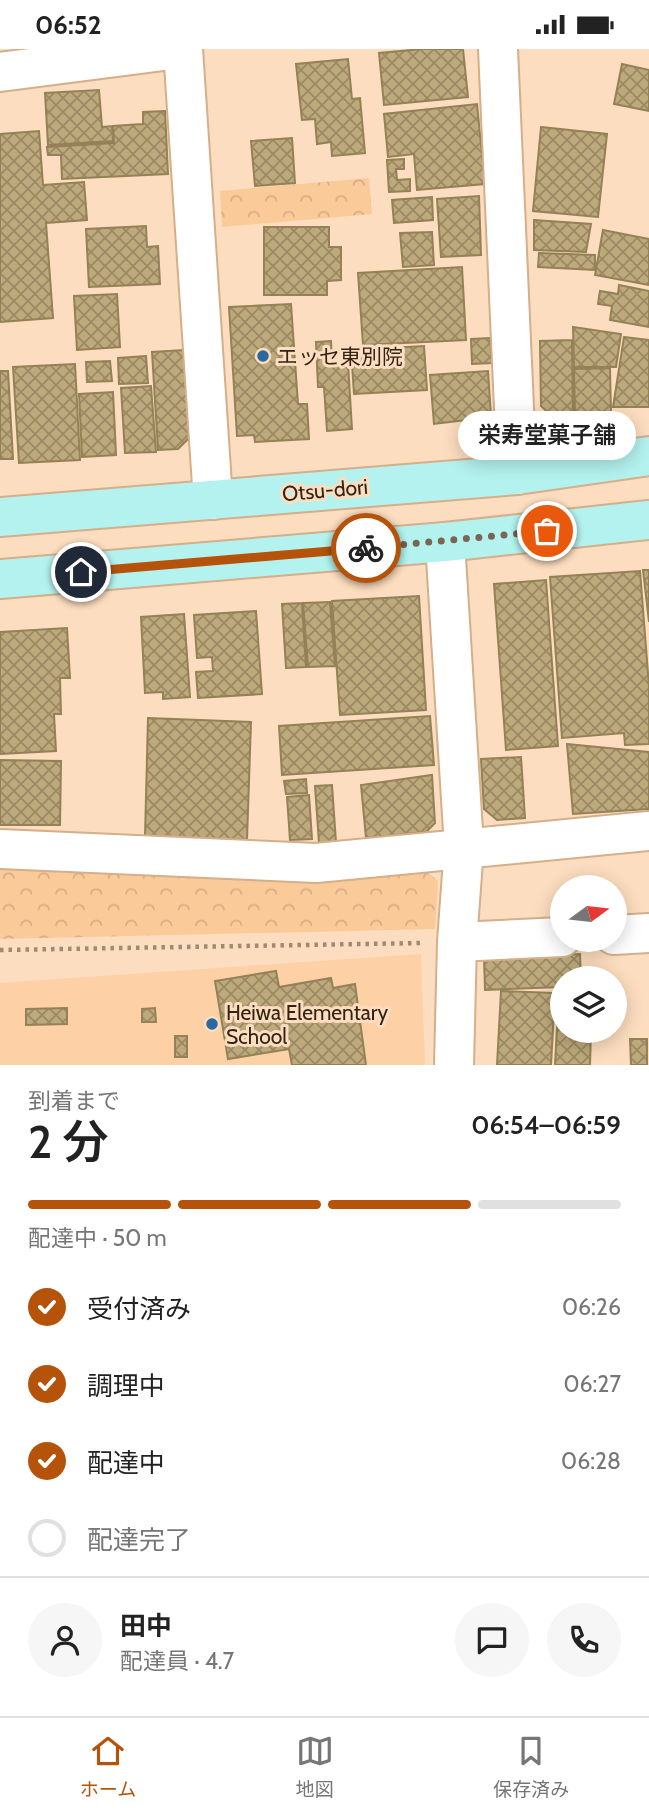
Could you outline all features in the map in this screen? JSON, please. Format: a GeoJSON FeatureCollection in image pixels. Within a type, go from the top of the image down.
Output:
{"type":"FeatureCollection","features":[{"type":"Feature","properties":{"kind":"street"},"geometry":{"type":"LineString","coordinates":[[0,72],[181,49],[213,500]]}},
{"type":"Feature","properties":{"kind":"street"},"geometry":{"type":"LineString","coordinates":[[498,49],[517,475]]}},
{"type":"Feature","properties":{"kind":"street","name":"Otsu-dori"},"geometry":{"type":"LineString","coordinates":[[0,517],[517,475],[649,456]]}},
{"type":"Feature","properties":{"kind":"street"},"geometry":{"type":"LineString","coordinates":[[0,579],[444,542],[649,520]]}},
{"type":"Feature","properties":{"kind":"street"},"geometry":{"type":"LineString","coordinates":[[444,542],[464,847],[457,942],[454,1065]]}},
{"type":"Feature","properties":{"kind":"street"},"geometry":{"type":"LineString","coordinates":[[0,849],[316,863],[649,831]]}},
{"type":"Feature","properties":{"kind":"street"},"geometry":{"type":"LineString","coordinates":[[627,934],[649,933]]}},
{"type":"Feature","properties":{"kind":"street"},"geometry":{"type":"LineString","coordinates":[[457,942],[550,938]]}},
{"type":"Feature","properties":{"kind":"path"},"geometry":{"type":"LineString","coordinates":[[0,950],[457,942]]}},
{"type":"Feature","properties":{"kind":"shaded area","name":"Heiwa Elementary School"},"geometry":{"type":"Polygon","coordinates":[[[421,954],[425,1065],[0,1065],[0,983],[421,954]]]}},
{"type":"Feature","properties":{"kind":"green space"},"geometry":{"type":"Polygon","coordinates":[[[369,178],[372,214],[222,227],[220,191],[369,178]]]}},
{"type":"Feature","properties":{"kind":"green space"},"geometry":{"type":"Polygon","coordinates":[[[0,865],[423,869],[438,881],[435,929],[0,939],[0,865]]]}},
{"type":"Feature","properties":{"kind":"building"},"geometry":{"type":"Polygon","coordinates":[[[463,49],[468,97],[384,105],[379,53],[463,49]]]}},
{"type":"Feature","properties":{"kind":"building"},"geometry":{"type":"Polygon","coordinates":[[[348,59],[352,99],[360,98],[365,153],[332,156],[331,142],[317,144],[315,119],[302,120],[296,64],[348,59]]]}},
{"type":"Feature","properties":{"kind":"building"},"geometry":{"type":"Polygon","coordinates":[[[622,64],[649,70],[649,111],[614,104],[622,64]]]}},
{"type":"Feature","properties":{"kind":"building"},"geometry":{"type":"Polygon","coordinates":[[[99,90],[102,127],[112,126],[113,141],[48,145],[45,93],[99,90]]]}},
{"type":"Feature","properties":{"kind":"building"},"geometry":{"type":"Polygon","coordinates":[[[477,104],[485,184],[417,190],[414,154],[388,157],[384,114],[477,104]]]}},
{"type":"Feature","properties":{"kind":"building"},"geometry":{"type":"Polygon","coordinates":[[[165,111],[168,174],[62,179],[61,155],[48,155],[47,147],[114,143],[113,126],[143,124],[143,112],[165,111]]]}},
{"type":"Feature","properties":{"kind":"building"},"geometry":{"type":"Polygon","coordinates":[[[541,127],[607,134],[598,217],[533,211],[541,127]]]}},
{"type":"Feature","properties":{"kind":"building"},"geometry":{"type":"Polygon","coordinates":[[[39,131],[43,185],[84,182],[87,220],[46,223],[53,318],[0,322],[0,134],[39,131]]]}},
{"type":"Feature","properties":{"kind":"building"},"geometry":{"type":"Polygon","coordinates":[[[292,138],[295,183],[255,186],[251,141],[292,138]]]}},
{"type":"Feature","properties":{"kind":"building"},"geometry":{"type":"Polygon","coordinates":[[[404,159],[404,169],[396,169],[397,180],[410,179],[410,191],[389,192],[387,160],[404,159]]]}},
{"type":"Feature","properties":{"kind":"building"},"geometry":{"type":"Polygon","coordinates":[[[479,196],[481,255],[441,257],[437,199],[479,196]]]}},
{"type":"Feature","properties":{"kind":"building"},"geometry":{"type":"Polygon","coordinates":[[[432,197],[433,220],[394,223],[392,200],[432,197]]]}},
{"type":"Feature","properties":{"kind":"building"},"geometry":{"type":"Polygon","coordinates":[[[534,220],[591,224],[586,252],[534,250],[534,220]]]}},
{"type":"Feature","properties":{"kind":"building"},"geometry":{"type":"Polygon","coordinates":[[[146,226],[147,247],[158,246],[160,284],[89,287],[86,229],[146,226]]]}},
{"type":"Feature","properties":{"kind":"building"},"geometry":{"type":"Polygon","coordinates":[[[264,227],[329,227],[329,247],[341,247],[341,280],[327,281],[327,295],[264,295],[264,227]]]}},
{"type":"Feature","properties":{"kind":"building"},"geometry":{"type":"Polygon","coordinates":[[[603,230],[649,239],[649,285],[595,275],[603,230]]]}},
{"type":"Feature","properties":{"kind":"building"},"geometry":{"type":"Polygon","coordinates":[[[432,232],[434,265],[403,267],[400,233],[432,232]]]}},
{"type":"Feature","properties":{"kind":"building"},"geometry":{"type":"Polygon","coordinates":[[[539,253],[595,255],[595,270],[538,267],[539,253]]]}},
{"type":"Feature","properties":{"kind":"building"},"geometry":{"type":"Polygon","coordinates":[[[462,267],[466,340],[363,345],[358,273],[462,267]]]}},
{"type":"Feature","properties":{"kind":"building"},"geometry":{"type":"Polygon","coordinates":[[[619,285],[649,291],[649,327],[610,320],[612,306],[598,304],[600,291],[618,294],[619,285]]]}},
{"type":"Feature","properties":{"kind":"building"},"geometry":{"type":"Polygon","coordinates":[[[117,294],[120,347],[77,350],[74,296],[117,294]]]}},
{"type":"Feature","properties":{"kind":"building","name":"エッセ東別院"},"geometry":{"type":"Polygon","coordinates":[[[291,304],[298,404],[307,404],[309,439],[255,442],[254,435],[237,436],[229,307],[291,304]]]}},
{"type":"Feature","properties":{"kind":"building"},"geometry":{"type":"Polygon","coordinates":[[[573,327],[621,334],[616,367],[574,367],[573,327]]]}},
{"type":"Feature","properties":{"kind":"building"},"geometry":{"type":"Polygon","coordinates":[[[624,337],[649,340],[649,407],[613,407],[624,337]]]}},
{"type":"Feature","properties":{"kind":"building"},"geometry":{"type":"Polygon","coordinates":[[[490,338],[492,363],[472,364],[471,339],[490,338]]]}},
{"type":"Feature","properties":{"kind":"building"},"geometry":{"type":"Polygon","coordinates":[[[572,340],[573,417],[553,417],[541,406],[540,341],[572,340]]]}},
{"type":"Feature","properties":{"kind":"building"},"geometry":{"type":"Polygon","coordinates":[[[331,341],[332,364],[348,363],[352,429],[327,431],[324,387],[318,387],[316,342],[331,341]]]}},
{"type":"Feature","properties":{"kind":"building"},"geometry":{"type":"Polygon","coordinates":[[[424,346],[427,390],[354,394],[351,350],[424,346]]]}},
{"type":"Feature","properties":{"kind":"building"},"geometry":{"type":"Polygon","coordinates":[[[184,350],[189,438],[178,449],[158,450],[152,352],[184,350]]]}},
{"type":"Feature","properties":{"kind":"building"},"geometry":{"type":"Polygon","coordinates":[[[146,356],[148,383],[119,384],[118,358],[146,356]]]}},
{"type":"Feature","properties":{"kind":"building"},"geometry":{"type":"Polygon","coordinates":[[[110,361],[112,381],[87,382],[86,362],[110,361]]]}},
{"type":"Feature","properties":{"kind":"building"},"geometry":{"type":"Polygon","coordinates":[[[75,364],[80,460],[19,463],[13,367],[75,364]]]}},
{"type":"Feature","properties":{"kind":"building"},"geometry":{"type":"Polygon","coordinates":[[[610,368],[611,413],[575,413],[574,369],[610,368]]]}},
{"type":"Feature","properties":{"kind":"building"},"geometry":{"type":"Polygon","coordinates":[[[0,371],[8,371],[13,459],[0,459],[0,371]]]}},
{"type":"Feature","properties":{"kind":"building"},"geometry":{"type":"Polygon","coordinates":[[[488,371],[491,417],[434,424],[430,375],[488,371]]]}},
{"type":"Feature","properties":{"kind":"building"},"geometry":{"type":"Polygon","coordinates":[[[151,386],[156,452],[125,453],[121,388],[151,386]]]}},
{"type":"Feature","properties":{"kind":"building"},"geometry":{"type":"Polygon","coordinates":[[[113,392],[116,455],[82,457],[79,394],[113,392]]]}},
{"type":"Feature","properties":{"kind":"building"},"geometry":{"type":"Polygon","coordinates":[[[643,570],[649,570],[649,622],[643,570]]]}},
{"type":"Feature","properties":{"kind":"building"},"geometry":{"type":"Polygon","coordinates":[[[640,571],[649,686],[649,744],[625,745],[624,733],[562,738],[550,577],[640,571]]]}},
{"type":"Feature","properties":{"kind":"building"},"geometry":{"type":"Polygon","coordinates":[[[546,580],[558,746],[506,750],[494,584],[546,580]]]}},
{"type":"Feature","properties":{"kind":"building"},"geometry":{"type":"Polygon","coordinates":[[[419,596],[426,710],[340,715],[332,601],[419,596]]]}},
{"type":"Feature","properties":{"kind":"building"},"geometry":{"type":"Polygon","coordinates":[[[330,602],[335,666],[308,667],[303,603],[330,602]]]}},
{"type":"Feature","properties":{"kind":"building"},"geometry":{"type":"Polygon","coordinates":[[[302,603],[306,667],[286,668],[282,604],[302,603]]]}},
{"type":"Feature","properties":{"kind":"building"},"geometry":{"type":"Polygon","coordinates":[[[256,611],[262,694],[198,698],[196,672],[213,671],[212,657],[197,658],[194,615],[256,611]]]}},
{"type":"Feature","properties":{"kind":"building"},"geometry":{"type":"Polygon","coordinates":[[[184,614],[190,697],[163,699],[163,692],[145,693],[141,617],[184,614]]]}},
{"type":"Feature","properties":{"kind":"building"},"geometry":{"type":"Polygon","coordinates":[[[67,628],[70,678],[60,678],[61,714],[54,714],[56,751],[0,754],[0,632],[67,628]]]}},
{"type":"Feature","properties":{"kind":"building"},"geometry":{"type":"Polygon","coordinates":[[[430,716],[434,765],[282,775],[279,726],[430,716]]]}},
{"type":"Feature","properties":{"kind":"building"},"geometry":{"type":"Polygon","coordinates":[[[148,718],[251,722],[247,840],[145,836],[148,718]]]}},
{"type":"Feature","properties":{"kind":"building"},"geometry":{"type":"Polygon","coordinates":[[[567,744],[649,752],[649,809],[573,814],[567,744]]]}},
{"type":"Feature","properties":{"kind":"building"},"geometry":{"type":"Polygon","coordinates":[[[521,757],[525,818],[497,820],[484,809],[481,759],[521,757]]]}},
{"type":"Feature","properties":{"kind":"building"},"geometry":{"type":"Polygon","coordinates":[[[0,760],[61,761],[60,825],[0,825],[0,760]]]}},
{"type":"Feature","properties":{"kind":"building"},"geometry":{"type":"Polygon","coordinates":[[[432,775],[435,823],[426,832],[366,838],[361,785],[432,775]]]}},
{"type":"Feature","properties":{"kind":"building"},"geometry":{"type":"Polygon","coordinates":[[[306,779],[307,793],[286,794],[284,781],[306,779]]]}},
{"type":"Feature","properties":{"kind":"building"},"geometry":{"type":"Polygon","coordinates":[[[332,785],[336,842],[319,843],[315,786],[332,785]]]}},
{"type":"Feature","properties":{"kind":"building"},"geometry":{"type":"Polygon","coordinates":[[[309,795],[312,839],[290,840],[287,797],[309,795]]]}},
{"type":"Feature","properties":{"kind":"building"},"geometry":{"type":"Polygon","coordinates":[[[580,954],[580,966],[550,966],[550,987],[485,990],[484,958],[580,954]]]}},
{"type":"Feature","properties":{"kind":"building"},"geometry":{"type":"Polygon","coordinates":[[[276,971],[279,987],[331,978],[333,988],[355,984],[366,1065],[292,1065],[289,1049],[228,1059],[215,981],[276,971]]]}},
{"type":"Feature","properties":{"kind":"building"},"geometry":{"type":"Polygon","coordinates":[[[501,991],[550,993],[551,1065],[497,1065],[501,991]]]}},
{"type":"Feature","properties":{"kind":"building"},"geometry":{"type":"Polygon","coordinates":[[[67,1008],[67,1024],[26,1025],[26,1009],[67,1008]]]}},
{"type":"Feature","properties":{"kind":"building"},"geometry":{"type":"Polygon","coordinates":[[[155,1008],[156,1022],[142,1022],[142,1009],[155,1008]]]}},
{"type":"Feature","properties":{"kind":"building"},"geometry":{"type":"Polygon","coordinates":[[[175,1036],[187,1036],[187,1057],[175,1057],[175,1036]]]}},
{"type":"Feature","properties":{"kind":"building"},"geometry":{"type":"Polygon","coordinates":[[[630,1039],[647,1039],[647,1065],[631,1065],[630,1039]]]}},
{"type":"Feature","properties":{"kind":"building"},"geometry":{"type":"Polygon","coordinates":[[[556,1043],[591,1043],[590,1065],[555,1065],[556,1043]]]}},
{"type":"Feature","properties":{"kind":"way so far"},"geometry":{"type":"LineString","coordinates":[[366,548],[547,531]]}},
{"type":"Feature","properties":{"kind":"place","name":"エッセ東別院"},"geometry":{"type":"Point","coordinates":[263,356]}},
{"type":"Feature","properties":{"kind":"place","name":"栄寿堂菓子舗"},"geometry":{"type":"Point","coordinates":[547,531]}},
{"type":"Feature","properties":{"kind":"place","name":"Heiwa Elementary School"},"geometry":{"type":"Point","coordinates":[212,1024]}},
{"type":"Feature","properties":{"kind":"route"},"geometry":{"type":"LineString","coordinates":[[81,572],[366,548]]}}]}
